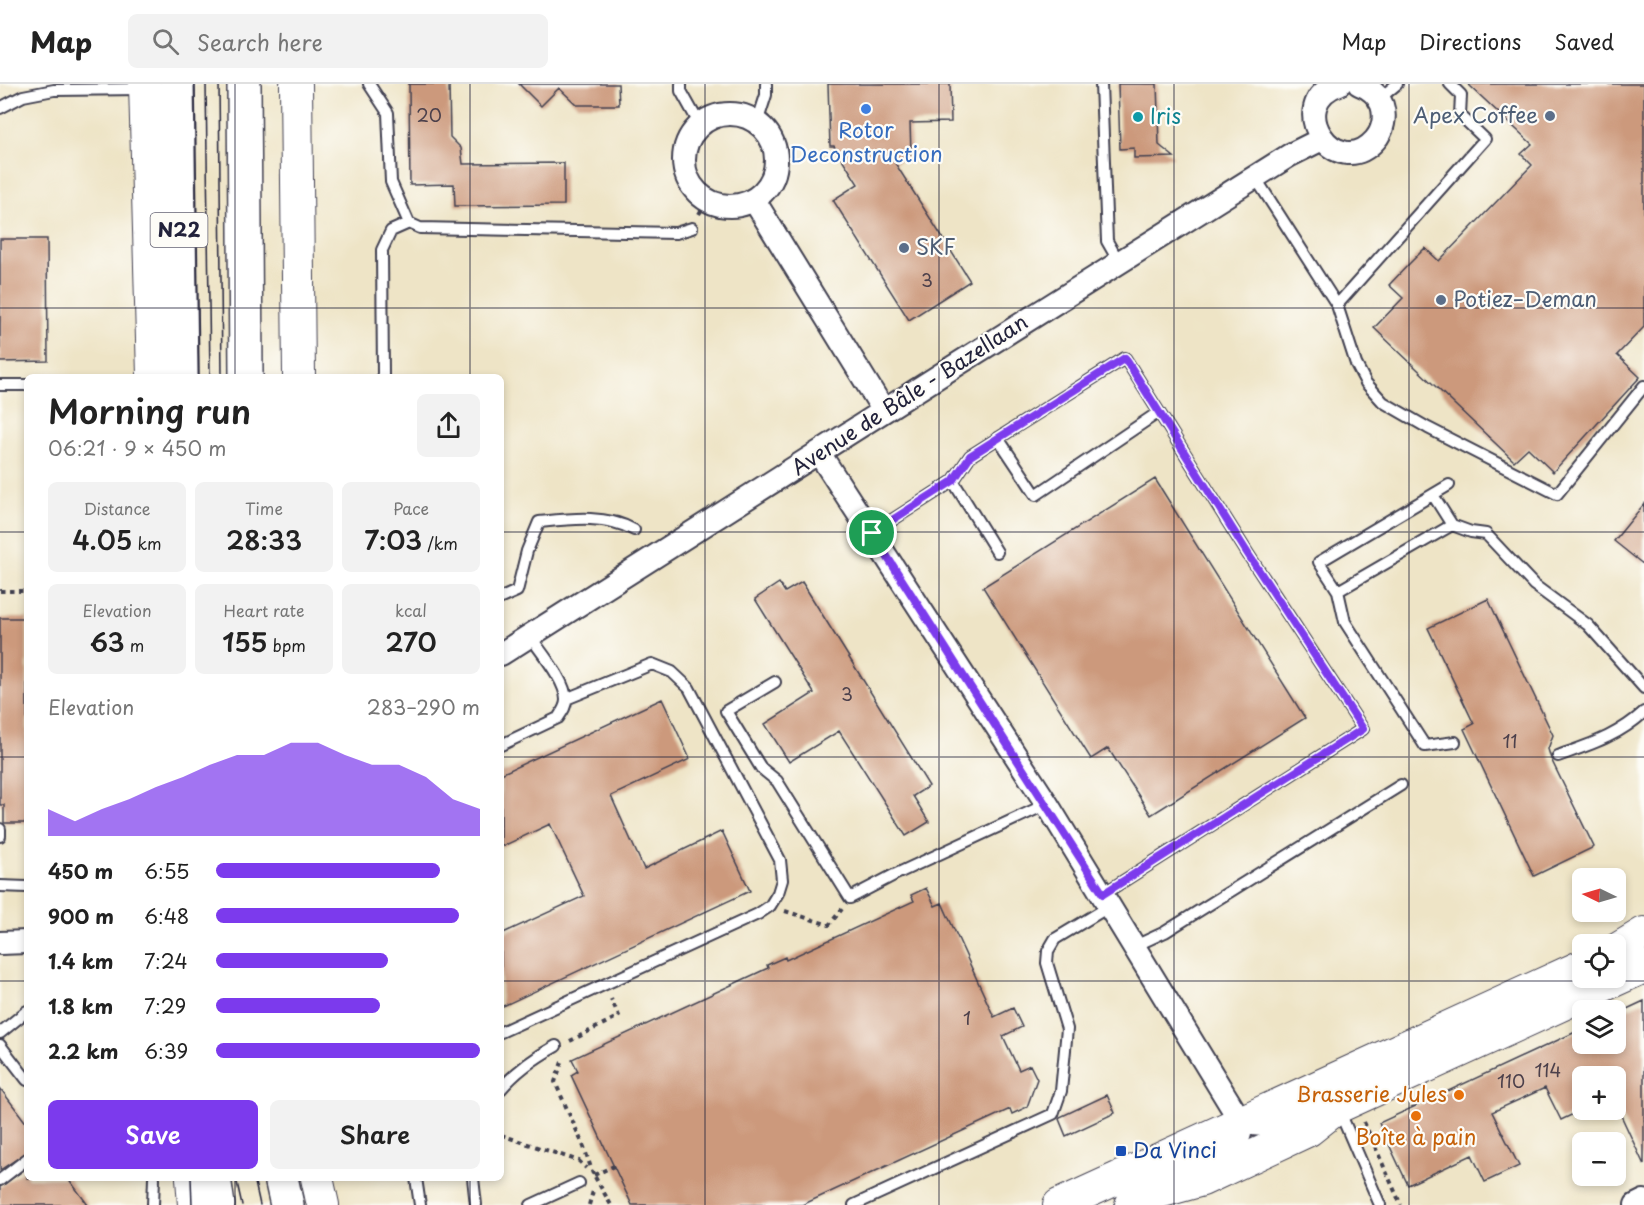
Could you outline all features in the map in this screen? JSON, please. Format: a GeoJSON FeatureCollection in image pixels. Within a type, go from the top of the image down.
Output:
{"type":"FeatureCollection","features":[{"type":"Feature","properties":{"kind":"main road","name":"N22"},"geometry":{"type":"LineString","coordinates":[[177,84],[181,374]]}},
{"type":"Feature","properties":{"kind":"main road"},"geometry":{"type":"LineString","coordinates":[[244,84],[246,374]]}},
{"type":"Feature","properties":{"kind":"main road"},"geometry":{"type":"LineString","coordinates":[[296,84],[299,374]]}},
{"type":"Feature","properties":{"kind":"main road"},"geometry":{"type":"LineString","coordinates":[[145,86],[153,374]]}},
{"type":"Feature","properties":{"kind":"main road"},"geometry":{"type":"LineString","coordinates":[[1626,944],[1644,933]]}},
{"type":"Feature","properties":{"kind":"main road"},"geometry":{"type":"LineString","coordinates":[[1131,1205],[1155,1193],[1186,1186],[1223,1170],[1309,1130],[1346,1103],[1644,967]]}},
{"type":"Feature","properties":{"kind":"main road"},"geometry":{"type":"LineString","coordinates":[[1059,1205],[1572,971]]}},
{"type":"Feature","properties":{"kind":"main road"},"geometry":{"type":"LineString","coordinates":[[192,1181],[194,1205]]}},
{"type":"Feature","properties":{"kind":"main road"},"geometry":{"type":"LineString","coordinates":[[214,1181],[218,1205]]}},
{"type":"Feature","properties":{"kind":"main road"},"geometry":{"type":"LineString","coordinates":[[282,1181],[287,1205]]}},
{"type":"Feature","properties":{"kind":"main road"},"geometry":{"type":"LineString","coordinates":[[318,1181],[323,1205]]}},
{"type":"Feature","properties":{"kind":"street"},"geometry":{"type":"LineString","coordinates":[[1334,85],[1322,94],[1316,105],[1315,123],[1322,139],[1329,147],[1351,152],[1362,150],[1371,144],[1379,136],[1383,126],[1384,115],[1378,99],[1366,87],[1359,84]]}},
{"type":"Feature","properties":{"kind":"street"},"geometry":{"type":"LineString","coordinates":[[728,114],[743,116],[757,123],[767,133],[774,147],[776,162],[773,177],[765,190],[754,200],[739,206],[723,206],[707,201],[693,188],[685,171],[684,158],[689,140],[700,125],[713,117],[728,114]]}},
{"type":"Feature","properties":{"kind":"street","name":"Avenue de Bâle - Bazellaan"},"geometry":{"type":"LineString","coordinates":[[504,652],[1119,262],[1290,155],[1322,139]]}},
{"type":"Feature","properties":{"kind":"street"},"geometry":{"type":"LineString","coordinates":[[754,200],[884,411]]}},
{"type":"Feature","properties":{"kind":"street"},"geometry":{"type":"LineString","coordinates":[[819,453],[1047,804],[1241,1122],[1238,1140],[1228,1148],[1119,1205]]}},
{"type":"Feature","properties":{"kind":"street"},"geometry":{"type":"LineString","coordinates":[[0,943],[24,942]]}},
{"type":"Feature","properties":{"kind":"street"},"geometry":{"type":"LineString","coordinates":[[1241,1122],[1258,1126],[1276,1126],[1291,1122],[1324,1107],[1346,1103]]}},
{"type":"Feature","properties":{"kind":"street"},"geometry":{"type":"LineString","coordinates":[[1636,1205],[1644,1201]]}},
{"type":"Feature","properties":{"kind":"lane"},"geometry":{"type":"LineString","coordinates":[[369,84],[388,113],[391,182],[409,224]]}},
{"type":"Feature","properties":{"kind":"lane"},"geometry":{"type":"LineString","coordinates":[[681,84],[681,91],[700,125]]}},
{"type":"Feature","properties":{"kind":"lane"},"geometry":{"type":"LineString","coordinates":[[757,123],[766,95],[766,84]]}},
{"type":"Feature","properties":{"kind":"lane"},"geometry":{"type":"LineString","coordinates":[[1101,84],[1107,241],[1119,262]]}},
{"type":"Feature","properties":{"kind":"lane"},"geometry":{"type":"LineString","coordinates":[[1378,99],[1397,84]]}},
{"type":"Feature","properties":{"kind":"lane"},"geometry":{"type":"LineString","coordinates":[[1338,305],[1485,139],[1460,115],[1461,95],[1450,84]]}},
{"type":"Feature","properties":{"kind":"lane"},"geometry":{"type":"LineString","coordinates":[[0,108],[23,96],[54,90],[145,86]]}},
{"type":"Feature","properties":{"kind":"lane"},"geometry":{"type":"LineString","coordinates":[[1255,177],[1338,305],[1356,364],[1366,383],[1383,402],[1428,428],[1557,494],[1644,386]]}},
{"type":"Feature","properties":{"kind":"lane"},"geometry":{"type":"LineString","coordinates":[[383,374],[381,250],[391,231],[409,224],[420,228],[605,232],[676,233],[692,228]]}},
{"type":"Feature","properties":{"kind":"lane"},"geometry":{"type":"LineString","coordinates":[[854,1205],[1053,1114],[1061,1091],[1067,1029],[1047,963],[1048,951],[1055,939],[1107,900],[1363,729],[1248,554],[1125,358],[970,456],[953,481],[872,533]]}},
{"type":"Feature","properties":{"kind":"lane"},"geometry":{"type":"LineString","coordinates":[[0,385],[24,385]]}},
{"type":"Feature","properties":{"kind":"lane"},"geometry":{"type":"LineString","coordinates":[[998,438],[1036,495],[1159,412]]}},
{"type":"Feature","properties":{"kind":"lane"},"geometry":{"type":"LineString","coordinates":[[953,481],[997,552]]}},
{"type":"Feature","properties":{"kind":"lane"},"geometry":{"type":"LineString","coordinates":[[1449,485],[1319,562],[1338,591],[1345,622],[1425,746],[1455,742]]}},
{"type":"Feature","properties":{"kind":"lane"},"geometry":{"type":"LineString","coordinates":[[1433,495],[1452,525],[1471,532],[1486,534],[1534,585],[1588,625],[1644,688]]}},
{"type":"Feature","properties":{"kind":"lane"},"geometry":{"type":"LineString","coordinates":[[504,597],[518,591],[527,551],[539,522],[607,520],[622,523],[634,530]]}},
{"type":"Feature","properties":{"kind":"lane"},"geometry":{"type":"LineString","coordinates":[[1338,591],[1452,525]]}},
{"type":"Feature","properties":{"kind":"lane"},"geometry":{"type":"LineString","coordinates":[[504,744],[558,718],[564,709],[566,699],[562,685],[530,636]]}},
{"type":"Feature","properties":{"kind":"lane"},"geometry":{"type":"LineString","coordinates":[[504,1031],[758,914],[770,906],[783,880],[780,860],[689,687],[672,672],[652,664],[566,699]]}},
{"type":"Feature","properties":{"kind":"lane"},"geometry":{"type":"LineString","coordinates":[[775,682],[726,711],[761,768],[777,781],[850,898],[894,875],[1047,804]]}},
{"type":"Feature","properties":{"kind":"lane"},"geometry":{"type":"LineString","coordinates":[[1558,756],[1602,741],[1629,726],[1644,712]]}},
{"type":"Feature","properties":{"kind":"lane"},"geometry":{"type":"LineString","coordinates":[[1135,946],[1160,935],[1401,785]]}},
{"type":"Feature","properties":{"kind":"lane"},"geometry":{"type":"LineString","coordinates":[[0,829],[0,836]]}},
{"type":"Feature","properties":{"kind":"lane"},"geometry":{"type":"LineString","coordinates":[[0,886],[24,887]]}},
{"type":"Feature","properties":{"kind":"lane"},"geometry":{"type":"LineString","coordinates":[[0,1033],[24,1013]]}},
{"type":"Feature","properties":{"kind":"lane"},"geometry":{"type":"LineString","coordinates":[[0,1046],[24,1076]]}},
{"type":"Feature","properties":{"kind":"lane"},"geometry":{"type":"LineString","coordinates":[[504,1086],[541,1054],[561,1049]]}},
{"type":"Feature","properties":{"kind":"lane"},"geometry":{"type":"LineString","coordinates":[[1346,1103],[1380,1205]]}},
{"type":"Feature","properties":{"kind":"lane"},"geometry":{"type":"LineString","coordinates":[[0,1180],[24,1161]]}},
{"type":"Feature","properties":{"kind":"lane"},"geometry":{"type":"LineString","coordinates":[[153,1205],[154,1181]]}},
{"type":"Feature","properties":{"kind":"lane"},"geometry":{"type":"LineString","coordinates":[[416,1181],[420,1205]]}},
{"type":"Feature","properties":{"kind":"lane"},"geometry":{"type":"LineString","coordinates":[[473,1181],[476,1205]]}},
{"type":"Feature","properties":{"kind":"lane"},"geometry":{"type":"LineString","coordinates":[[531,1205],[579,1182]]}},
{"type":"Feature","properties":{"kind":"path"},"geometry":{"type":"LineString","coordinates":[[0,591],[24,591]]}},
{"type":"Feature","properties":{"kind":"path"},"geometry":{"type":"LineString","coordinates":[[776,908],[829,926],[850,898]]}},
{"type":"Feature","properties":{"kind":"path"},"geometry":{"type":"LineString","coordinates":[[561,1049],[570,1041],[619,1016],[605,984]]}},
{"type":"Feature","properties":{"kind":"path"},"geometry":{"type":"LineString","coordinates":[[562,1062],[555,1082],[594,1175],[611,1205]]}},
{"type":"Feature","properties":{"kind":"path"},"geometry":{"type":"LineString","coordinates":[[1346,1103],[1401,1205]]}},
{"type":"Feature","properties":{"kind":"path"},"geometry":{"type":"LineString","coordinates":[[504,1136],[579,1161],[594,1175]]}},
{"type":"Feature","properties":{"kind":"building"},"geometry":{"type":"Polygon","coordinates":[[[409,84],[449,84],[450,137],[461,148],[463,164],[564,163],[564,205],[455,206],[454,184],[410,185],[409,84]]]}},
{"type":"Feature","properties":{"kind":"building"},"geometry":{"type":"Polygon","coordinates":[[[519,84],[618,84],[619,105],[577,105],[559,88],[541,106],[519,84]]]}},
{"type":"Feature","properties":{"kind":"building"},"geometry":{"type":"Polygon","coordinates":[[[828,84],[950,84],[951,122],[910,123],[911,153],[895,163],[970,281],[909,320],[833,200],[858,184],[834,146],[830,146],[828,84]]]}},
{"type":"Feature","properties":{"kind":"building","name":"Iris"},"geometry":{"type":"Polygon","coordinates":[[[1118,84],[1157,84],[1159,145],[1174,157],[1134,158],[1134,148],[1120,149],[1118,84]]]}},
{"type":"Feature","properties":{"kind":"building"},"geometry":{"type":"Polygon","coordinates":[[[1468,84],[1644,84],[1644,327],[1617,355],[1640,377],[1553,472],[1528,448],[1514,461],[1374,328],[1403,298],[1389,285],[1409,264],[1425,248],[1439,261],[1532,165],[1521,154],[1532,144],[1468,84]]]}},
{"type":"Feature","properties":{"kind":"building"},"geometry":{"type":"Polygon","coordinates":[[[0,239],[47,239],[48,361],[0,362],[0,239]]]}},
{"type":"Feature","properties":{"kind":"building"},"geometry":{"type":"Polygon","coordinates":[[[1155,479],[1305,718],[1151,815],[1108,748],[1091,759],[983,587],[1155,479]]]}},
{"type":"Feature","properties":{"kind":"building"},"geometry":{"type":"Polygon","coordinates":[[[1644,504],[1644,565],[1614,541],[1644,504]]]}},
{"type":"Feature","properties":{"kind":"building"},"geometry":{"type":"Polygon","coordinates":[[[802,582],[929,786],[913,796],[929,822],[906,836],[839,731],[789,762],[765,724],[814,693],[755,599],[779,583],[785,592],[802,582]]]}},
{"type":"Feature","properties":{"kind":"building"},"geometry":{"type":"Polygon","coordinates":[[[1488,599],[1553,735],[1548,749],[1551,759],[1594,847],[1534,876],[1464,729],[1474,724],[1428,628],[1488,599]]]}},
{"type":"Feature","properties":{"kind":"building"},"geometry":{"type":"Polygon","coordinates":[[[0,618],[24,618],[24,823],[4,823],[4,805],[0,805],[0,618]]]}},
{"type":"Feature","properties":{"kind":"building"},"geometry":{"type":"Polygon","coordinates":[[[662,699],[690,759],[611,796],[644,869],[722,831],[750,891],[504,1006],[504,933],[584,896],[550,824],[504,846],[504,773],[662,699]]]}},
{"type":"Feature","properties":{"kind":"building"},"geometry":{"type":"Polygon","coordinates":[[[926,888],[935,906],[942,903],[994,1017],[1013,1008],[1022,1027],[1003,1036],[1019,1070],[1030,1065],[1037,1079],[1027,1107],[1012,1114],[1010,1109],[802,1205],[632,1205],[571,1075],[578,1071],[572,1059],[768,968],[767,965],[785,957],[786,960],[914,901],[911,895],[926,888]]]}},
{"type":"Feature","properties":{"kind":"building"},"geometry":{"type":"Polygon","coordinates":[[[1644,1001],[1644,1165],[1623,1120],[1626,1120],[1626,1066],[1572,1066],[1572,1115],[1561,1120],[1545,1088],[1492,1112],[1519,1166],[1485,1182],[1472,1155],[1408,1185],[1379,1123],[1572,1034],[1572,1054],[1626,1054],[1626,1009],[1644,1001]]]}},
{"type":"Feature","properties":{"kind":"building"},"geometry":{"type":"Polygon","coordinates":[[[0,1088],[24,1120],[24,1154],[0,1170],[0,1088]]]}},
{"type":"Feature","properties":{"kind":"building"},"geometry":{"type":"Polygon","coordinates":[[[1107,1095],[1115,1113],[1066,1136],[1060,1117],[1107,1095]]]}},
{"type":"Feature","properties":{"kind":"building"},"geometry":{"type":"Polygon","coordinates":[[[24,1170],[24,1181],[70,1181],[88,1205],[0,1205],[0,1187],[24,1170]]]}},
{"type":"Feature","properties":{"kind":"tram line"},"geometry":{"type":"LineString","coordinates":[[195,84],[199,374]]}},
{"type":"Feature","properties":{"kind":"tram line"},"geometry":{"type":"LineString","coordinates":[[206,84],[210,374]]}},
{"type":"Feature","properties":{"kind":"tram line"},"geometry":{"type":"LineString","coordinates":[[219,84],[222,374]]}},
{"type":"Feature","properties":{"kind":"tram line"},"geometry":{"type":"LineString","coordinates":[[191,1181],[192,1205]]}},
{"type":"Feature","properties":{"kind":"tram line"},"geometry":{"type":"LineString","coordinates":[[237,1181],[242,1205]]}},
{"type":"Feature","properties":{"kind":"tram line"},"geometry":{"type":"LineString","coordinates":[[255,1181],[260,1205]]}},
{"type":"Feature","properties":{"kind":"place","name":"Rotor Deconstruction"},"geometry":{"type":"Point","coordinates":[866,109]}},
{"type":"Feature","properties":{"kind":"place","name":"Apex Coffee"},"geometry":{"type":"Point","coordinates":[1550,116]}},
{"type":"Feature","properties":{"kind":"place","name":"Iris"},"geometry":{"type":"Point","coordinates":[1138,117]}},
{"type":"Feature","properties":{"kind":"place","name":"SKF"},"geometry":{"type":"Point","coordinates":[904,248]}},
{"type":"Feature","properties":{"kind":"place","name":"Potiez–Deman"},"geometry":{"type":"Point","coordinates":[1441,300]}},
{"type":"Feature","properties":{"kind":"place","name":"Brasserie Jules"},"geometry":{"type":"Point","coordinates":[1459,1095]}},
{"type":"Feature","properties":{"kind":"place","name":"Boîte à pain"},"geometry":{"type":"Point","coordinates":[1416,1116]}},
{"type":"Feature","properties":{"kind":"place","name":"Da Vinci"},"geometry":{"type":"Point","coordinates":[1121,1151]}},
{"type":"Feature","properties":{"kind":"route"},"geometry":{"type":"LineString","coordinates":[[1125,358],[1248,554],[1363,729],[1103,894],[872,533],[953,481],[970,456],[1125,358]]}}]}
